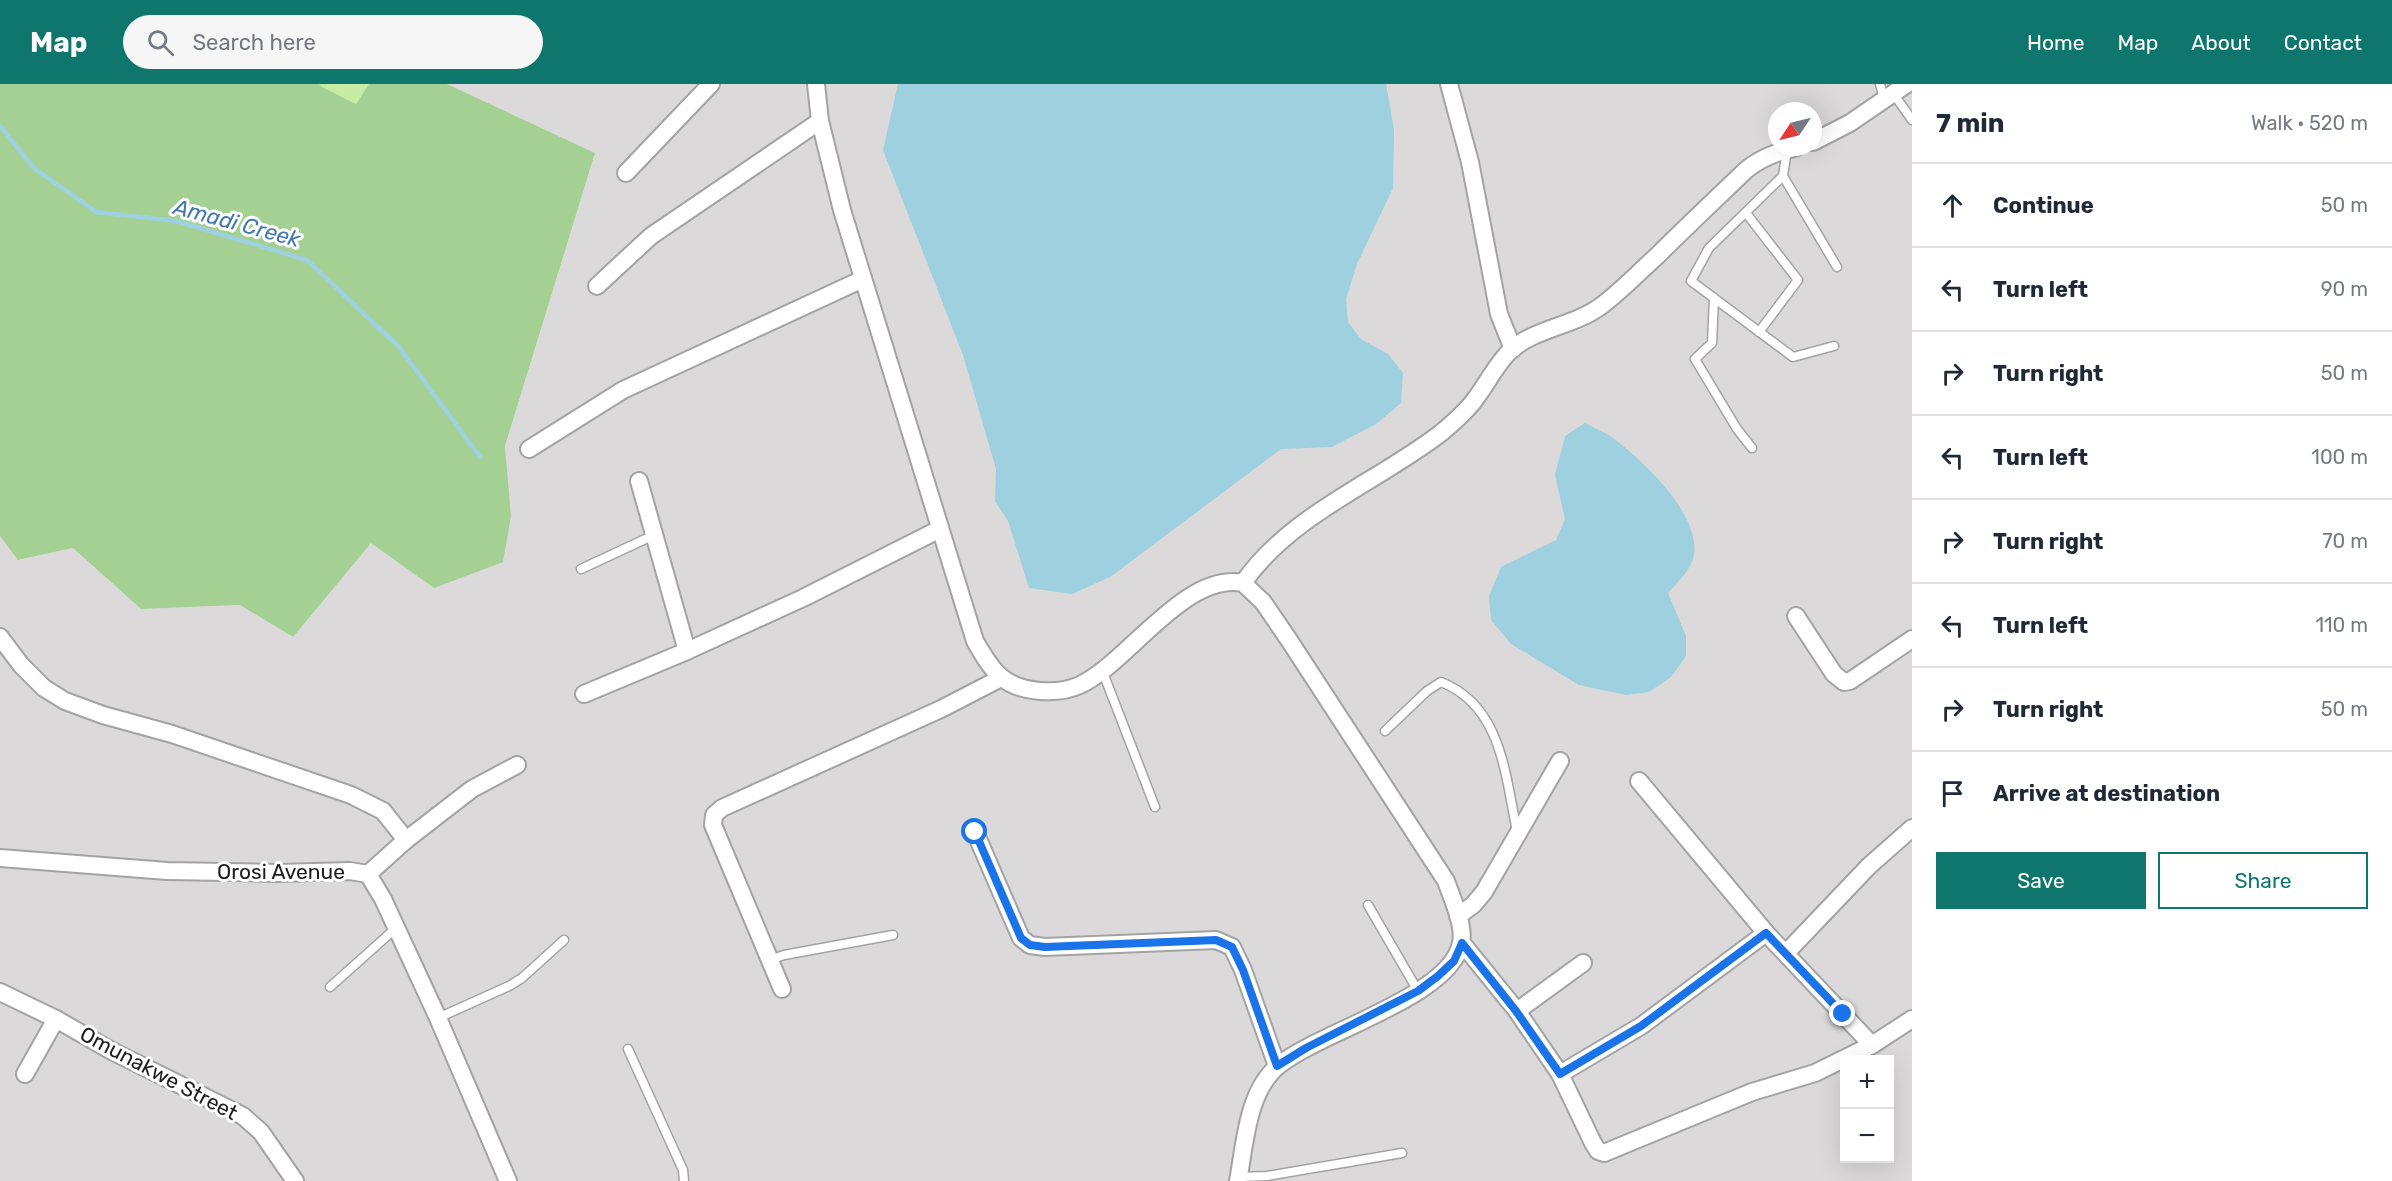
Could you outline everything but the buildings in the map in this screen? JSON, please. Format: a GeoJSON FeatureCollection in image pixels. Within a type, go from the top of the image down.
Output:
{"type":"FeatureCollection","features":[{"type":"Feature","properties":{"kind":"street"},"geometry":{"type":"LineString","coordinates":[[626,173],[711,84]]}},
{"type":"Feature","properties":{"kind":"street"},"geometry":{"type":"LineString","coordinates":[[816,84],[820,121],[842,210],[940,529],[975,641],[989,666],[1000,678],[1014,687],[1055,692],[1081,685],[1188,598],[1224,583],[1243,583],[1263,602],[1283,630],[1446,881],[1458,916],[1462,943],[1516,1011],[1560,1074],[1598,1151],[1604,1153],[1752,1092],[1815,1073],[1872,1045],[1912,1019]]}},
{"type":"Feature","properties":{"kind":"street"},"geometry":{"type":"LineString","coordinates":[[1449,84],[1470,162],[1498,314],[1513,349]]}},
{"type":"Feature","properties":{"kind":"street"},"geometry":{"type":"LineString","coordinates":[[1822,137],[1850,123],[1891,90]]}},
{"type":"Feature","properties":{"kind":"street"},"geometry":{"type":"LineString","coordinates":[[597,286],[651,236],[820,121]]}},
{"type":"Feature","properties":{"kind":"street"},"geometry":{"type":"LineString","coordinates":[[1243,583],[1258,561],[1278,543],[1364,482],[1439,434],[1456,420],[1475,400],[1503,359],[1513,349],[1598,308],[1632,279],[1746,170],[1758,160],[1769,156]]}},
{"type":"Feature","properties":{"kind":"street"},"geometry":{"type":"LineString","coordinates":[[529,449],[623,390],[863,279]]}},
{"type":"Feature","properties":{"kind":"street"},"geometry":{"type":"LineString","coordinates":[[639,481],[687,651]]}},
{"type":"Feature","properties":{"kind":"street"},"geometry":{"type":"LineString","coordinates":[[584,694],[687,651],[803,598],[940,529]]}},
{"type":"Feature","properties":{"kind":"street"},"geometry":{"type":"LineString","coordinates":[[1796,616],[1834,674],[1844,682],[1850,681],[1912,639]]}},
{"type":"Feature","properties":{"kind":"street"},"geometry":{"type":"LineString","coordinates":[[0,637],[21,665],[44,688],[65,701],[103,715],[172,734],[351,795],[383,811],[406,840]]}},
{"type":"Feature","properties":{"kind":"street"},"geometry":{"type":"LineString","coordinates":[[782,989],[713,825],[716,812],[941,709],[1000,678]]}},
{"type":"Feature","properties":{"kind":"street"},"geometry":{"type":"LineString","coordinates":[[1458,916],[1473,905],[1484,892],[1560,761]]}},
{"type":"Feature","properties":{"kind":"street"},"geometry":{"type":"LineString","coordinates":[[368,874],[406,840],[472,789],[517,765]]}},
{"type":"Feature","properties":{"kind":"street"},"geometry":{"type":"LineString","coordinates":[[1639,781],[1766,933],[1872,1045]]}},
{"type":"Feature","properties":{"kind":"street"},"geometry":{"type":"LineString","coordinates":[[1786,952],[1869,866],[1912,828]]}},
{"type":"Feature","properties":{"kind":"street"},"geometry":{"type":"LineString","coordinates":[[975,832],[1021,938],[1030,945],[1067,946],[1216,940],[1232,947],[1243,970],[1277,1066]]}},
{"type":"Feature","properties":{"kind":"street","name":"Orosi Avenue"},"geometry":{"type":"LineString","coordinates":[[0,858],[167,871],[279,873],[350,871],[368,874],[376,885],[397,928],[508,1181]]}},
{"type":"Feature","properties":{"kind":"street"},"geometry":{"type":"LineString","coordinates":[[1560,1074],[1641,1026],[1766,933]]}},
{"type":"Feature","properties":{"kind":"street"},"geometry":{"type":"LineString","coordinates":[[1238,1179],[1256,1098],[1277,1066],[1306,1048],[1418,991],[1454,961],[1462,943]]}},
{"type":"Feature","properties":{"kind":"street"},"geometry":{"type":"LineString","coordinates":[[1516,1011],[1583,963]]}},
{"type":"Feature","properties":{"kind":"street","name":"Omunakwe Street"},"geometry":{"type":"LineString","coordinates":[[0,992],[243,1116],[261,1132],[295,1181]]}},
{"type":"Feature","properties":{"kind":"street"},"geometry":{"type":"LineString","coordinates":[[25,1074],[56,1019]]}},
{"type":"Feature","properties":{"kind":"lane"},"geometry":{"type":"LineString","coordinates":[[1891,90],[1912,120]]}},
{"type":"Feature","properties":{"kind":"lane"},"geometry":{"type":"LineString","coordinates":[[1789,156],[1782,176],[1709,248],[1691,281],[1793,357],[1833,346]]}},
{"type":"Feature","properties":{"kind":"lane"},"geometry":{"type":"LineString","coordinates":[[1782,176],[1837,267]]}},
{"type":"Feature","properties":{"kind":"lane"},"geometry":{"type":"LineString","coordinates":[[1746,213],[1798,280],[1759,332]]}},
{"type":"Feature","properties":{"kind":"lane"},"geometry":{"type":"LineString","coordinates":[[1714,298],[1712,343],[1695,359],[1737,429],[1752,448]]}},
{"type":"Feature","properties":{"kind":"lane"},"geometry":{"type":"LineString","coordinates":[[581,569],[654,536]]}},
{"type":"Feature","properties":{"kind":"lane"},"geometry":{"type":"LineString","coordinates":[[1102,669],[1155,807]]}},
{"type":"Feature","properties":{"kind":"lane"},"geometry":{"type":"LineString","coordinates":[[1385,731],[1427,691],[1441,682],[1457,688],[1480,710],[1499,745],[1518,834]]}},
{"type":"Feature","properties":{"kind":"lane"},"geometry":{"type":"LineString","coordinates":[[1368,905],[1418,991]]}},
{"type":"Feature","properties":{"kind":"lane"},"geometry":{"type":"LineString","coordinates":[[330,987],[397,928]]}},
{"type":"Feature","properties":{"kind":"lane"},"geometry":{"type":"LineString","coordinates":[[770,960],[893,935]]}},
{"type":"Feature","properties":{"kind":"lane"},"geometry":{"type":"LineString","coordinates":[[438,1018],[522,978],[564,940]]}},
{"type":"Feature","properties":{"kind":"lane"},"geometry":{"type":"LineString","coordinates":[[628,1049],[683,1170],[684,1181]]}},
{"type":"Feature","properties":{"kind":"lane"},"geometry":{"type":"LineString","coordinates":[[1238,1179],[1402,1153]]}},
{"type":"Feature","properties":{"kind":"shaded area"},"geometry":{"type":"Polygon","coordinates":[[[447,84],[1912,84],[1912,1181],[0,1181],[0,536],[19,560],[73,548],[141,609],[240,605],[293,637],[371,542],[434,588],[511,516],[505,446],[595,153],[447,84]]]}},
{"type":"Feature","properties":{"kind":"green space"},"geometry":{"type":"Polygon","coordinates":[[[0,84],[319,84],[356,104],[369,84],[447,84],[595,153],[505,446],[511,516],[503,562],[434,588],[371,543],[293,637],[240,605],[141,609],[73,548],[18,560],[0,536],[0,84]]]}},
{"type":"Feature","properties":{"kind":"green space"},"geometry":{"type":"Polygon","coordinates":[[[319,84],[369,84],[356,104],[319,84]]]}},
{"type":"Feature","properties":{"kind":"water"},"geometry":{"type":"Polygon","coordinates":[[[898,84],[1386,84],[1394,130],[1393,188],[1357,264],[1346,299],[1348,322],[1361,339],[1388,354],[1403,373],[1401,403],[1376,424],[1332,447],[1281,449],[1110,577],[1072,594],[1029,588],[1008,521],[995,501],[996,469],[963,355],[883,150],[898,84]]]}},
{"type":"Feature","properties":{"kind":"water"},"geometry":{"type":"Polygon","coordinates":[[[1585,423],[1613,438],[1639,460],[1667,489],[1688,522],[1693,539],[1694,555],[1690,566],[1668,593],[1686,636],[1686,656],[1671,677],[1649,692],[1626,695],[1579,685],[1511,644],[1491,620],[1489,596],[1501,567],[1556,540],[1565,519],[1555,475],[1565,436],[1585,423]]]}},
{"type":"Feature","properties":{"kind":"waterway","name":"Amadi Creek"},"geometry":{"type":"LineString","coordinates":[[0,126],[34,168],[96,212],[176,221],[307,260],[399,347],[480,457]]}},
{"type":"Feature","properties":{"kind":"route"},"geometry":{"type":"LineString","coordinates":[[975,832],[1021,938],[1030,945],[1067,946],[1216,940],[1232,947],[1243,970],[1277,1066],[1306,1048],[1418,991],[1454,961],[1462,943],[1516,1011],[1560,1074],[1603,1051],[1641,1026],[1766,933],[1843,1014]]}}]}
